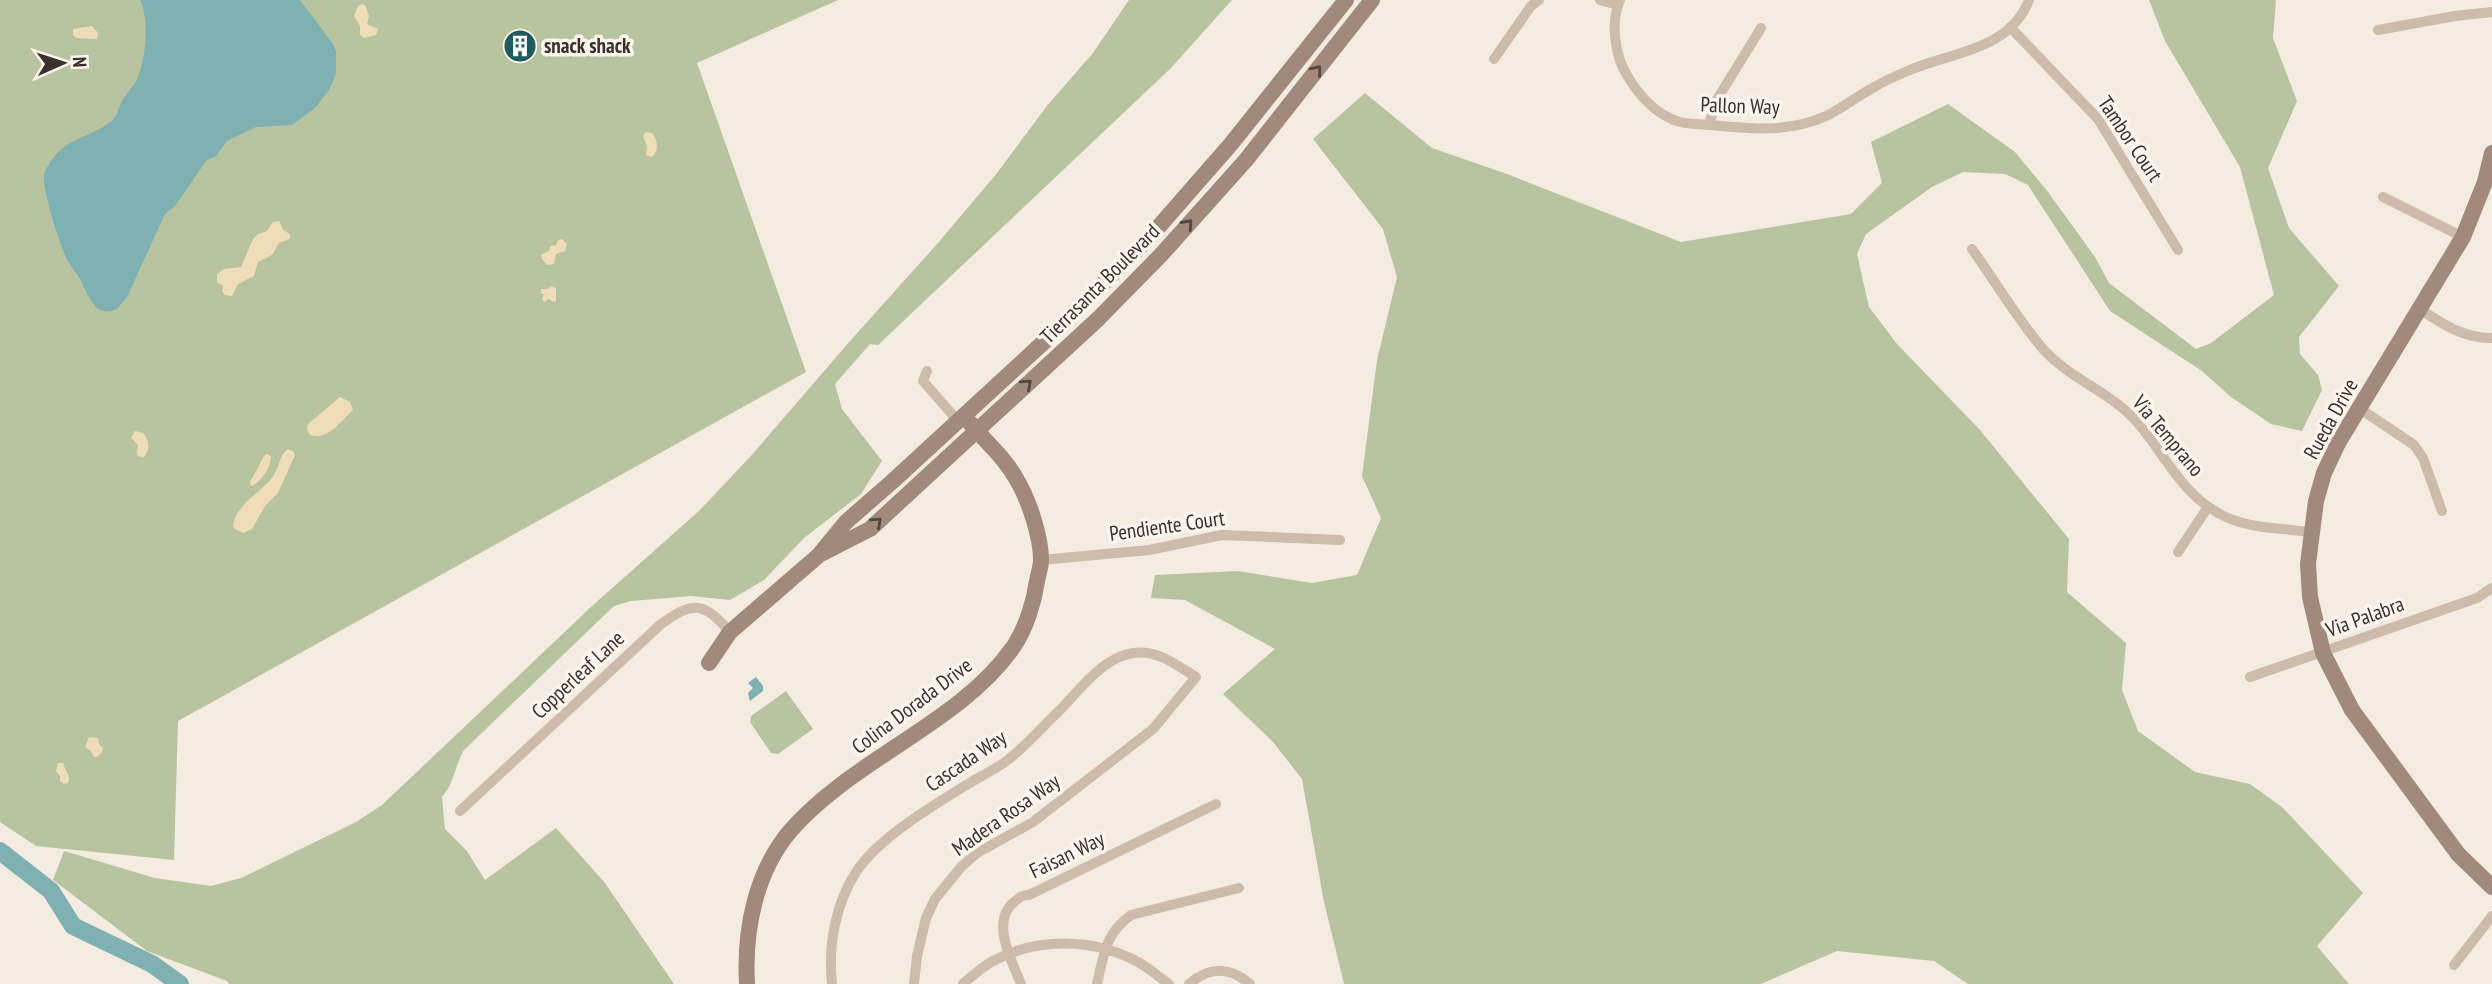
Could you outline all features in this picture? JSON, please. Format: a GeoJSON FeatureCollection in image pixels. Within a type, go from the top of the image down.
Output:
{"type":"FeatureCollection","features":[{"type":"Feature","properties":{"kind":"street","name":"Tierrasanta Boulevard"},"geometry":{"type":"LineString","coordinates":[[709,663],[730,632],[818,556],[846,522],[1073,314],[1148,239],[1231,144],[1346,0]]}},
{"type":"Feature","properties":{"kind":"street","name":"Tierrasanta Boulevard"},"geometry":{"type":"LineString","coordinates":[[818,556],[870,529],[1116,301],[1160,256],[1257,146],[1372,0]]}},
{"type":"Feature","properties":{"kind":"street"},"geometry":{"type":"LineString","coordinates":[[1494,59],[1531,6],[1539,0]]}},
{"type":"Feature","properties":{"kind":"street"},"geometry":{"type":"LineString","coordinates":[[1600,0],[1619,3]]}},
{"type":"Feature","properties":{"kind":"street"},"geometry":{"type":"LineString","coordinates":[[2010,27],[2029,0]]}},
{"type":"Feature","properties":{"kind":"street","name":"Pallon Way"},"geometry":{"type":"LineString","coordinates":[[1619,3],[1615,29],[1617,50],[1625,73],[1635,88],[1650,105],[1673,120],[1709,125],[1778,129],[1825,117],[1877,85],[1912,69],[1986,45],[2010,27]]}},
{"type":"Feature","properties":{"kind":"street"},"geometry":{"type":"LineString","coordinates":[[2378,30],[2492,12]]}},
{"type":"Feature","properties":{"kind":"street","name":"Tambor Court"},"geometry":{"type":"LineString","coordinates":[[2010,27],[2098,119],[2178,250]]}},
{"type":"Feature","properties":{"kind":"street"},"geometry":{"type":"LineString","coordinates":[[1709,125],[1716,101],[1761,28]]}},
{"type":"Feature","properties":{"kind":"street"},"geometry":{"type":"LineString","coordinates":[[1257,146],[1253,133],[1258,123],[1282,96],[1288,74]]}},
{"type":"Feature","properties":{"kind":"street","name":"Rueda Drive"},"geometry":{"type":"LineString","coordinates":[[2492,153],[2485,182],[2463,237],[2338,443],[2324,473],[2315,501],[2308,564],[2310,597],[2323,653],[2352,710],[2458,854],[2492,887]]}},
{"type":"Feature","properties":{"kind":"street"},"geometry":{"type":"LineString","coordinates":[[2384,197],[2463,237]]}},
{"type":"Feature","properties":{"kind":"street","name":"Via Temprano"},"geometry":{"type":"LineString","coordinates":[[1972,249],[2044,350],[2136,421],[2185,487],[2208,507],[2225,517],[2246,524],[2310,532]]}},
{"type":"Feature","properties":{"kind":"street"},"geometry":{"type":"LineString","coordinates":[[2420,309],[2448,328],[2481,338],[2492,338]]}},
{"type":"Feature","properties":{"kind":"street"},"geometry":{"type":"LineString","coordinates":[[927,371],[923,382],[961,418]]}},
{"type":"Feature","properties":{"kind":"street"},"geometry":{"type":"LineString","coordinates":[[2359,408],[2414,445],[2423,458],[2442,511]]}},
{"type":"Feature","properties":{"kind":"street","name":"Colina Dorada Drive"},"geometry":{"type":"LineString","coordinates":[[747,984],[748,930],[756,895],[772,859],[790,831],[826,795],[986,680],[1016,644],[1034,600],[1041,560],[1034,521],[1019,483],[1010,468],[976,430],[961,418]]}},
{"type":"Feature","properties":{"kind":"street"},"geometry":{"type":"LineString","coordinates":[[2178,552],[2208,507]]}},
{"type":"Feature","properties":{"kind":"street","name":"Pendiente Court"},"geometry":{"type":"LineString","coordinates":[[1041,560],[1149,550],[1222,535],[1340,540]]}},
{"type":"Feature","properties":{"kind":"street","name":"Via Palabra"},"geometry":{"type":"LineString","coordinates":[[2250,677],[2477,598],[2492,588]]}},
{"type":"Feature","properties":{"kind":"street","name":"Copperleaf Lane"},"geometry":{"type":"LineString","coordinates":[[460,811],[678,611],[699,607],[714,614],[730,632]]}},
{"type":"Feature","properties":{"kind":"street","name":"Cascada Way"},"geometry":{"type":"LineString","coordinates":[[832,984],[830,963],[833,932],[841,904],[856,872],[877,847],[950,795],[1009,759],[1104,666],[1130,653],[1143,652],[1158,655],[1196,677]]}},
{"type":"Feature","properties":{"kind":"street","name":"Madera Rosa Way"},"geometry":{"type":"LineString","coordinates":[[914,984],[926,918],[961,867],[977,853],[1033,822],[1153,729],[1196,677]]}},
{"type":"Feature","properties":{"kind":"street","name":"Faisan Way"},"geometry":{"type":"LineString","coordinates":[[1021,984],[1009,953],[1003,922],[1010,905],[1023,895],[1029,895],[1216,804]]}},
{"type":"Feature","properties":{"kind":"street"},"geometry":{"type":"LineString","coordinates":[[1097,984],[1104,950],[1117,925],[1131,915],[1239,888]]}},
{"type":"Feature","properties":{"kind":"street"},"geometry":{"type":"LineString","coordinates":[[2454,965],[2492,916]]}},
{"type":"Feature","properties":{"kind":"street"},"geometry":{"type":"LineString","coordinates":[[962,984],[990,962],[1009,953],[1045,943],[1084,944],[1104,950],[1140,964],[1169,984]]}},
{"type":"Feature","properties":{"kind":"street"},"geometry":{"type":"LineString","coordinates":[[1189,984],[1201,974],[1220,971],[1238,975],[1250,984]]}},
{"type":"Feature","properties":{"kind":"green space"},"geometry":{"type":"Polygon","coordinates":[[[0,0],[838,0],[697,63],[806,372],[178,721],[174,860],[36,846],[0,822],[0,0]]]}},
{"type":"Feature","properties":{"kind":"green space"},"geometry":{"type":"Polygon","coordinates":[[[1129,0],[1232,0],[1170,69],[878,345],[870,344],[835,384],[842,409],[882,461],[861,494],[804,538],[764,580],[730,600],[691,596],[631,601],[614,606],[463,751],[442,797],[445,829],[467,851],[485,880],[556,828],[605,883],[674,984],[229,984],[147,951],[53,880],[64,851],[155,878],[211,886],[241,878],[356,822],[382,805],[591,607],[699,511],[750,457],[997,173],[1046,107],[1093,53],[1129,0]]]}},
{"type":"Feature","properties":{"kind":"green space"},"geometry":{"type":"Polygon","coordinates":[[[2149,0],[2276,0],[2273,38],[2297,101],[2268,168],[2289,228],[2339,286],[2299,337],[2300,354],[2318,375],[2322,390],[2302,431],[2271,424],[2231,397],[2202,371],[2110,311],[2028,185],[2005,174],[1963,172],[1932,187],[1866,234],[1857,254],[1869,307],[1897,344],[1980,430],[2069,539],[2067,592],[2126,643],[2122,690],[2138,731],[2195,772],[2250,784],[2282,807],[2363,893],[2317,946],[2349,984],[1968,984],[1934,961],[1837,951],[1761,984],[1344,984],[1324,902],[1302,779],[1273,742],[1223,694],[1275,649],[1185,600],[1151,598],[1155,575],[1238,571],[1312,583],[1357,575],[1381,518],[1362,476],[1377,360],[1397,277],[1383,229],[1313,139],[1365,93],[1432,148],[1507,174],[1681,242],[1851,214],[1882,183],[1871,142],[1948,104],[2015,152],[2095,257],[2109,283],[2196,349],[2211,343],[2274,295],[2240,167],[2165,41],[2149,0]]]}},
{"type":"Feature","properties":{"kind":"green space"},"geometry":{"type":"Polygon","coordinates":[[[786,691],[813,729],[778,754],[771,753],[750,722],[751,716],[786,691]]]}},
{"type":"Feature","properties":{"kind":"sand"},"geometry":{"type":"Polygon","coordinates":[[[362,4],[369,16],[367,24],[378,29],[376,35],[364,38],[360,35],[360,26],[354,16],[358,6],[362,4]]]}},
{"type":"Feature","properties":{"kind":"sand"},"geometry":{"type":"Polygon","coordinates":[[[92,26],[98,33],[97,39],[76,38],[73,35],[73,29],[92,26]]]}},
{"type":"Feature","properties":{"kind":"sand"},"geometry":{"type":"Polygon","coordinates":[[[646,132],[652,133],[656,142],[657,149],[652,157],[646,155],[647,146],[643,136],[646,132]]]}},
{"type":"Feature","properties":{"kind":"sand"},"geometry":{"type":"Polygon","coordinates":[[[279,221],[283,230],[290,234],[290,239],[279,243],[272,255],[258,262],[254,276],[238,284],[232,296],[225,295],[223,286],[217,282],[217,274],[224,269],[241,267],[253,239],[267,231],[273,222],[279,221]]]}},
{"type":"Feature","properties":{"kind":"sand"},"geometry":{"type":"Polygon","coordinates":[[[562,239],[567,244],[565,251],[556,254],[554,264],[547,265],[541,255],[562,239]]]}},
{"type":"Feature","properties":{"kind":"sand"},"geometry":{"type":"Polygon","coordinates":[[[551,286],[556,288],[556,301],[549,299],[544,302],[541,289],[551,286]]]}},
{"type":"Feature","properties":{"kind":"sand"},"geometry":{"type":"Polygon","coordinates":[[[340,397],[350,402],[353,410],[328,433],[310,435],[308,424],[340,397]]]}},
{"type":"Feature","properties":{"kind":"sand"},"geometry":{"type":"Polygon","coordinates":[[[135,431],[143,433],[148,443],[143,458],[137,455],[138,445],[131,438],[135,431]]]}},
{"type":"Feature","properties":{"kind":"sand"},"geometry":{"type":"Polygon","coordinates":[[[288,449],[295,455],[278,493],[265,506],[252,529],[243,533],[235,529],[233,526],[239,511],[272,478],[288,449]]]}},
{"type":"Feature","properties":{"kind":"sand"},"geometry":{"type":"Polygon","coordinates":[[[266,454],[271,456],[267,470],[258,482],[251,486],[250,481],[266,454]]]}},
{"type":"Feature","properties":{"kind":"sand"},"geometry":{"type":"Polygon","coordinates":[[[89,737],[98,738],[103,748],[97,757],[85,747],[89,737]]]}},
{"type":"Feature","properties":{"kind":"sand"},"geometry":{"type":"Polygon","coordinates":[[[58,763],[63,763],[68,783],[60,781],[56,771],[58,763]]]}},
{"type":"Feature","properties":{"kind":"water"},"geometry":{"type":"Polygon","coordinates":[[[140,0],[300,0],[333,44],[336,51],[336,74],[329,90],[315,108],[292,125],[256,127],[227,141],[216,156],[206,161],[175,206],[165,214],[127,297],[117,309],[103,311],[90,299],[69,263],[49,206],[44,175],[51,161],[71,142],[112,121],[135,83],[142,65],[146,30],[140,0]]]}},
{"type":"Feature","properties":{"kind":"water"},"geometry":{"type":"Polygon","coordinates":[[[756,677],[763,686],[763,691],[750,701],[748,693],[753,688],[748,683],[756,677]]]}},
{"type":"Feature","properties":{"kind":"waterway"},"geometry":{"type":"LineString","coordinates":[[0,851],[51,891],[73,926],[152,964],[180,984]]}},
{"type":"Feature","properties":{"kind":"place","name":"snack shack"},"geometry":{"type":"Point","coordinates":[520,46]}}]}
